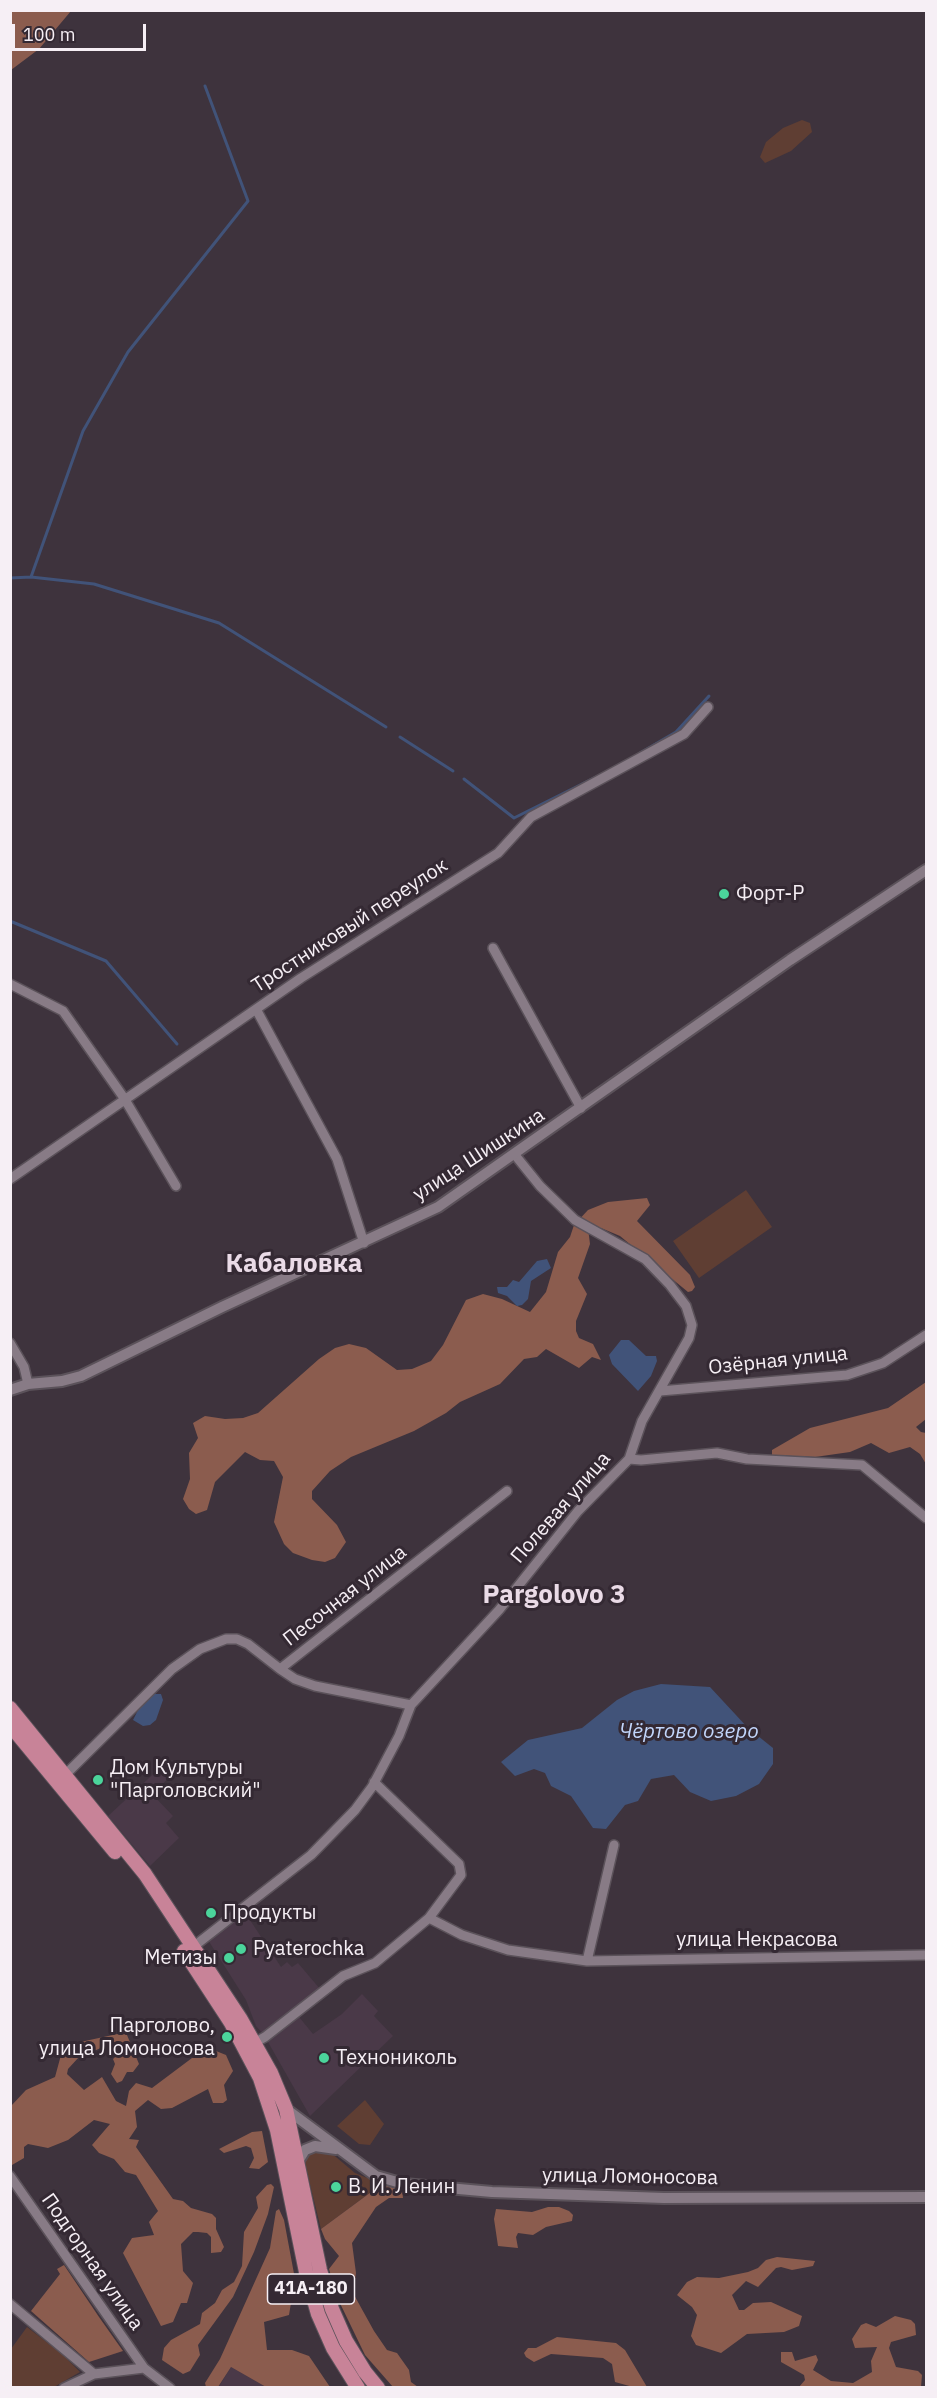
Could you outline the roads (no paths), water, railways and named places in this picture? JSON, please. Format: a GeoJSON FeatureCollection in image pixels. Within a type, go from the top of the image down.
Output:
{"type":"FeatureCollection","features":[{"type":"Feature","properties":{"kind":"main road","name":"41А-180"},"geometry":{"type":"LineString","coordinates":[[10,1708],[145,1874],[271,2073],[286,2109],[320,2270],[332,2309],[346,2340],[365,2372],[378,2388]]}},
{"type":"Feature","properties":{"kind":"main road","name":"41А-180"},"geometry":{"type":"LineString","coordinates":[[10,1725],[138,1881],[240,2040],[260,2078],[277,2130],[306,2272],[318,2314],[333,2348],[358,2388]]}},
{"type":"Feature","properties":{"kind":"street","name":"Тростниковый переулок"},"geometry":{"type":"LineString","coordinates":[[10,1179],[124,1098],[256,1009],[498,853],[531,817],[684,734],[708,707]]}},
{"type":"Feature","properties":{"kind":"street","name":"улица Шишкина"},"geometry":{"type":"LineString","coordinates":[[10,1390],[28,1384],[62,1381],[81,1376],[222,1307],[438,1207],[790,960],[927,870]]}},
{"type":"Feature","properties":{"kind":"street"},"geometry":{"type":"LineString","coordinates":[[493,948],[581,1108]]}},
{"type":"Feature","properties":{"kind":"street"},"geometry":{"type":"LineString","coordinates":[[10,984],[63,1011],[124,1098],[176,1186]]}},
{"type":"Feature","properties":{"kind":"street"},"geometry":{"type":"LineString","coordinates":[[256,1009],[337,1159],[364,1243]]}},
{"type":"Feature","properties":{"kind":"street"},"geometry":{"type":"LineString","coordinates":[[515,1155],[540,1186],[575,1220],[645,1259],[686,1306],[692,1325],[689,1338],[642,1421],[629,1459]]}},
{"type":"Feature","properties":{"kind":"street","name":"Озёрная улица"},"geometry":{"type":"LineString","coordinates":[[660,1391],[847,1375],[883,1363],[927,1335]]}},
{"type":"Feature","properties":{"kind":"street"},"geometry":{"type":"LineString","coordinates":[[10,1343],[24,1367],[28,1384]]}},
{"type":"Feature","properties":{"kind":"street","name":"Полевая улица"},"geometry":{"type":"LineString","coordinates":[[193,1947],[310,1855],[355,1810],[374,1782],[399,1736],[411,1705],[499,1610],[578,1511],[629,1459],[717,1453],[747,1459],[862,1465],[927,1518]]}},
{"type":"Feature","properties":{"kind":"street","name":"Песочная улица"},"geometry":{"type":"LineString","coordinates":[[65,1775],[172,1669],[200,1648],[226,1639],[237,1639],[248,1644],[280,1669],[507,1491]]}},
{"type":"Feature","properties":{"kind":"street"},"geometry":{"type":"LineString","coordinates":[[280,1669],[295,1679],[315,1686],[411,1705]]}},
{"type":"Feature","properties":{"kind":"street"},"geometry":{"type":"LineString","coordinates":[[254,2043],[265,2037],[343,1976],[375,1963],[429,1918],[462,1875],[459,1863],[374,1782]]}},
{"type":"Feature","properties":{"kind":"street"},"geometry":{"type":"LineString","coordinates":[[587,1961],[614,1845]]}},
{"type":"Feature","properties":{"kind":"street","name":"улица Некрасова"},"geometry":{"type":"LineString","coordinates":[[429,1918],[462,1935],[508,1950],[587,1961],[927,1955]]}},
{"type":"Feature","properties":{"kind":"street","name":"улица Ломоносова"},"geometry":{"type":"LineString","coordinates":[[286,2109],[376,2176],[404,2184],[664,2198],[927,2197]]}},
{"type":"Feature","properties":{"kind":"street","name":"улица Ломоносова"},"geometry":{"type":"LineString","coordinates":[[297,2163],[305,2150],[315,2146],[342,2151]]}},
{"type":"Feature","properties":{"kind":"street","name":"Подгорная улица"},"geometry":{"type":"LineString","coordinates":[[10,2176],[144,2368],[170,2388]]}},
{"type":"Feature","properties":{"kind":"street"},"geometry":{"type":"LineString","coordinates":[[10,2304],[94,2373]]}},
{"type":"Feature","properties":{"kind":"street"},"geometry":{"type":"LineString","coordinates":[[64,2388],[94,2373],[144,2368]]}},
{"type":"Feature","properties":{"kind":"water"},"geometry":{"type":"Polygon","coordinates":[[[547,1259],[551,1268],[531,1281],[528,1299],[522,1305],[517,1306],[507,1296],[498,1293],[497,1287],[507,1287],[513,1280],[519,1282],[537,1261],[547,1259]]]}},
{"type":"Feature","properties":{"kind":"water"},"geometry":{"type":"Polygon","coordinates":[[[621,1340],[629,1340],[646,1356],[656,1356],[657,1361],[651,1376],[638,1391],[612,1364],[609,1355],[621,1340]]]}},
{"type":"Feature","properties":{"kind":"water","name":"Чёртово озеро"},"geometry":{"type":"Polygon","coordinates":[[[661,1684],[710,1687],[748,1728],[773,1748],[773,1764],[759,1784],[736,1796],[711,1801],[690,1792],[674,1775],[651,1779],[638,1801],[625,1805],[606,1829],[593,1828],[571,1796],[551,1786],[545,1773],[534,1769],[515,1776],[501,1762],[528,1740],[582,1728],[617,1700],[634,1691],[661,1684]]]}},
{"type":"Feature","properties":{"kind":"water"},"geometry":{"type":"Polygon","coordinates":[[[154,1694],[161,1694],[163,1700],[156,1720],[150,1725],[143,1726],[133,1720],[138,1710],[154,1694]]]}},
{"type":"Feature","properties":{"kind":"waterway"},"geometry":{"type":"LineString","coordinates":[[31,577],[83,431],[128,352],[248,201],[205,86]]}},
{"type":"Feature","properties":{"kind":"waterway"},"geometry":{"type":"LineString","coordinates":[[10,578],[31,577],[94,584],[219,623],[386,727]]}},
{"type":"Feature","properties":{"kind":"waterway"},"geometry":{"type":"LineString","coordinates":[[640,753],[676,732],[709,696]]}},
{"type":"Feature","properties":{"kind":"waterway"},"geometry":{"type":"LineString","coordinates":[[400,737],[453,771]]}},
{"type":"Feature","properties":{"kind":"waterway"},"geometry":{"type":"LineString","coordinates":[[464,779],[514,818],[606,772]]}},
{"type":"Feature","properties":{"kind":"waterway"},"geometry":{"type":"LineString","coordinates":[[10,921],[106,961],[177,1044]]}},
{"type":"Feature","properties":{"kind":"place","name":"Форт-Р"},"geometry":{"type":"Point","coordinates":[724,894]}},
{"type":"Feature","properties":{"kind":"place","name":"Дом Культуры \"Парголовский\""},"geometry":{"type":"Point","coordinates":[98,1780]}},
{"type":"Feature","properties":{"kind":"place","name":"Продукты"},"geometry":{"type":"Point","coordinates":[211,1913]}},
{"type":"Feature","properties":{"kind":"place","name":"Pyaterochka"},"geometry":{"type":"Point","coordinates":[241,1949]}},
{"type":"Feature","properties":{"kind":"place","name":"Метизы"},"geometry":{"type":"Point","coordinates":[229,1958]}},
{"type":"Feature","properties":{"kind":"place","name":"Парголово, улица Ломоносова"},"geometry":{"type":"Point","coordinates":[227,2037]}},
{"type":"Feature","properties":{"kind":"place","name":"Технониколь"},"geometry":{"type":"Point","coordinates":[324,2058]}},
{"type":"Feature","properties":{"kind":"place","name":"В. И. Ленин"},"geometry":{"type":"Point","coordinates":[336,2187]}},
{"type":"Feature","properties":{"kind":"district","name":"Кабаловка"},"geometry":{"type":"Point","coordinates":[294,1264]}},
{"type":"Feature","properties":{"kind":"district","name":"Pargolovo 3"},"geometry":{"type":"Point","coordinates":[554,1595]}}]}
